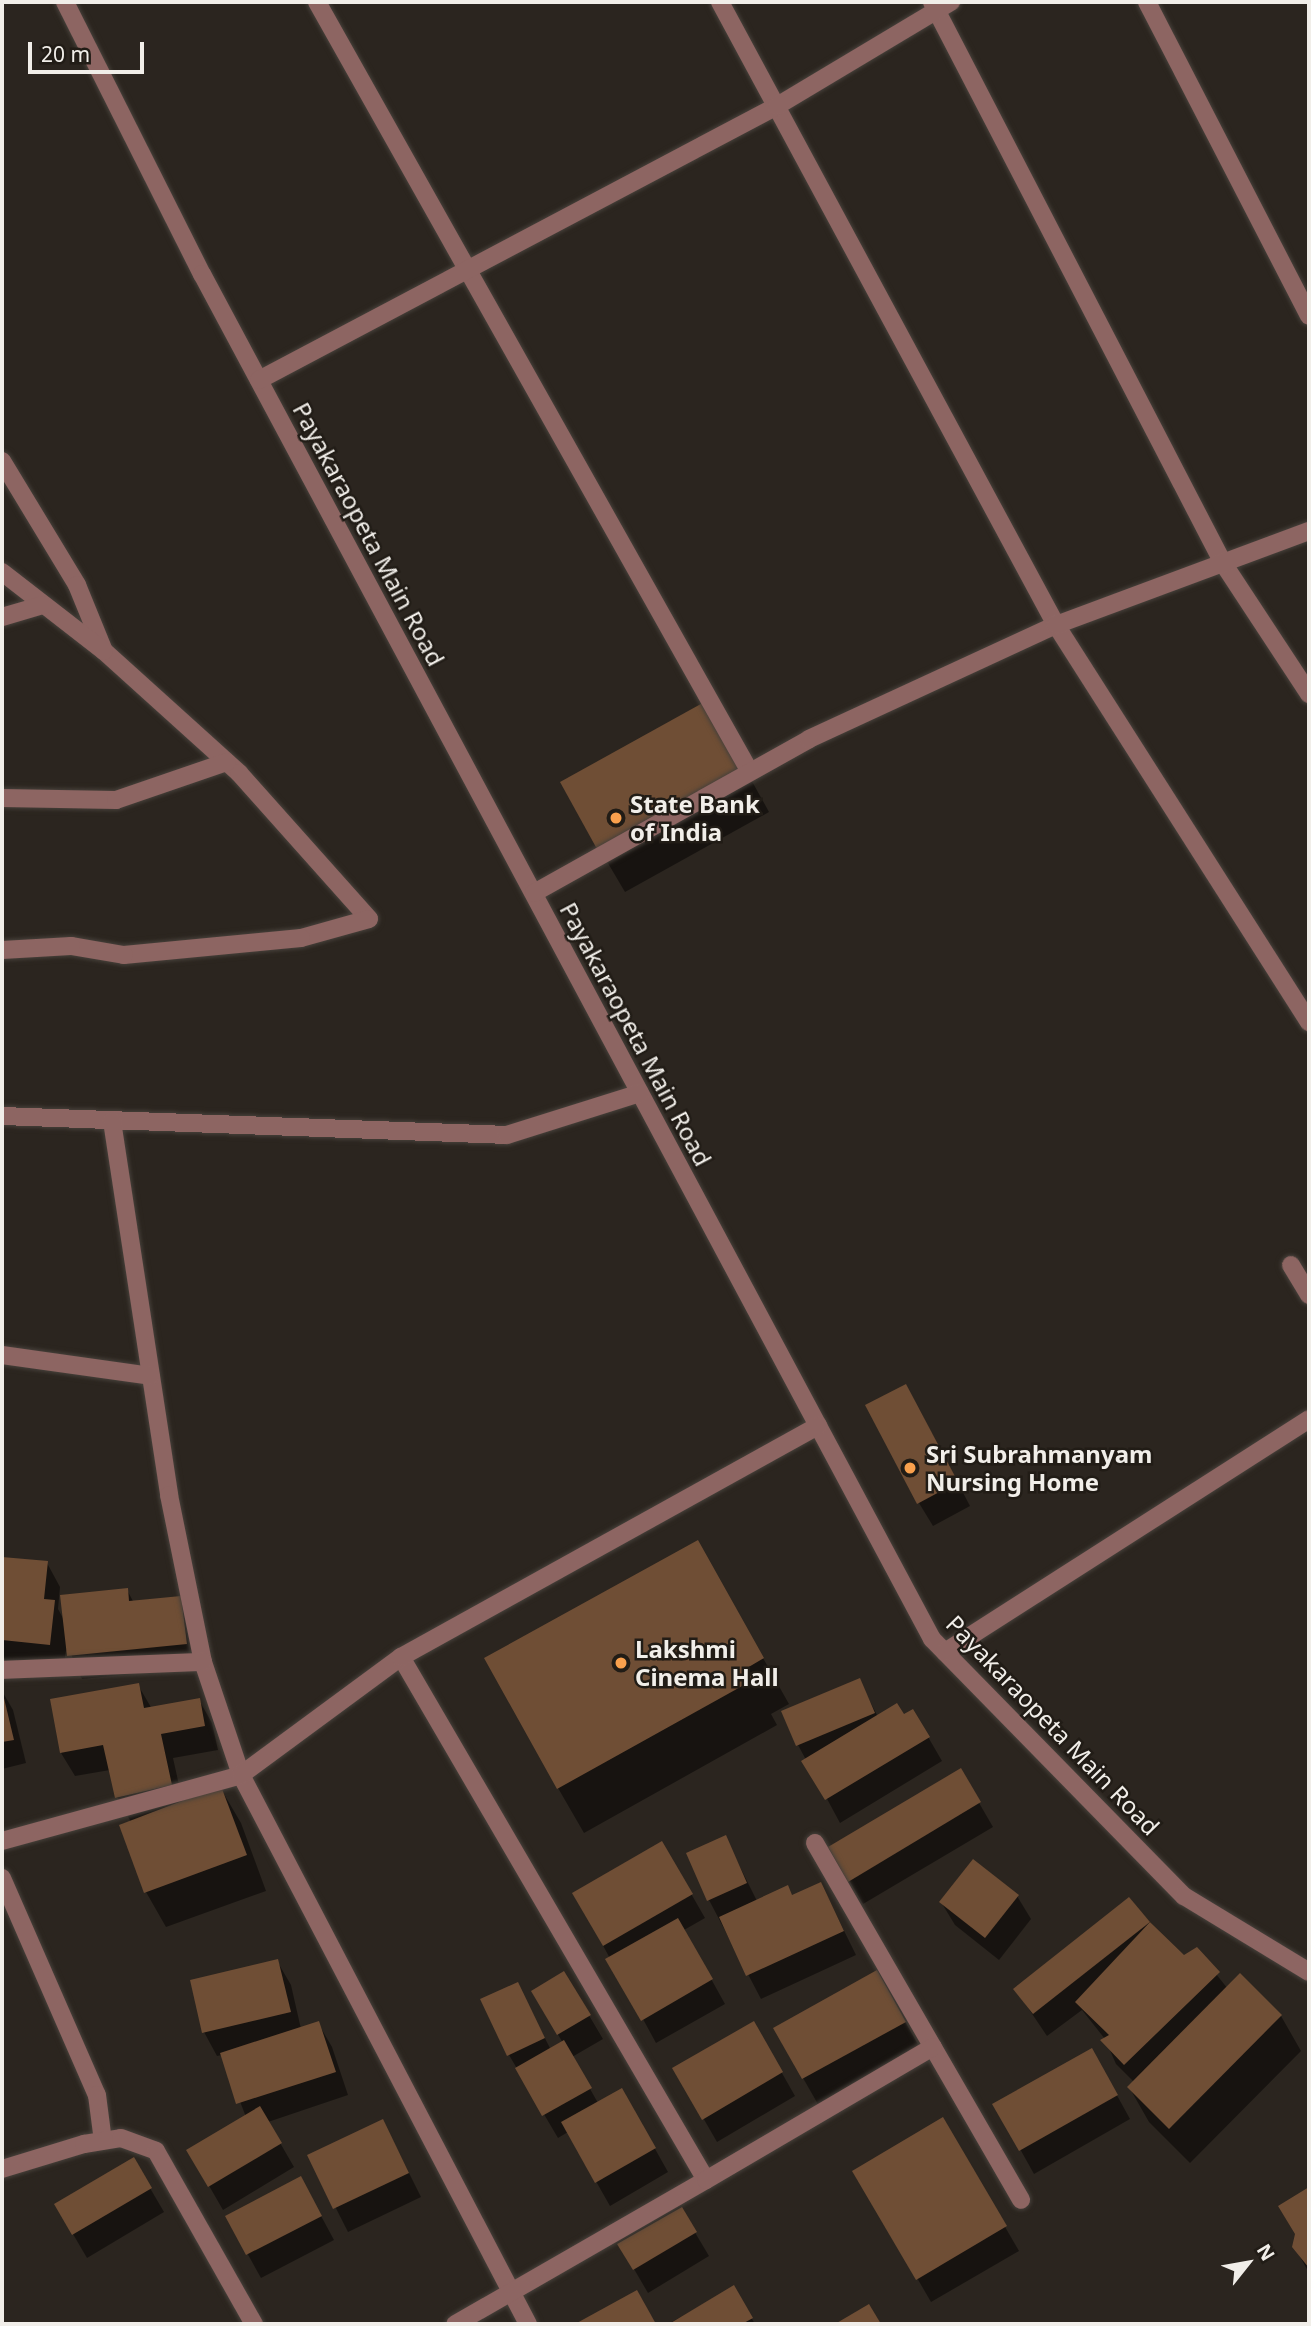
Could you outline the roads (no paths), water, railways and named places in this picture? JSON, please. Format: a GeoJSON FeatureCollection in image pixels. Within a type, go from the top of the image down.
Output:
{"type":"FeatureCollection","features":[{"type":"Feature","properties":{"kind":"street","name":"Payakaraopeta Main Road"},"geometry":{"type":"LineString","coordinates":[[65,2],[259,380],[932,1639],[1184,1896],[1309,1972]]}},
{"type":"Feature","properties":{"kind":"street"},"geometry":{"type":"LineString","coordinates":[[317,2],[750,772]]}},
{"type":"Feature","properties":{"kind":"street"},"geometry":{"type":"LineString","coordinates":[[720,2],[1056,625],[1309,1022]]}},
{"type":"Feature","properties":{"kind":"street"},"geometry":{"type":"LineString","coordinates":[[1147,2],[1309,316]]}},
{"type":"Feature","properties":{"kind":"street"},"geometry":{"type":"LineString","coordinates":[[259,380],[777,106],[940,5],[1223,563],[1309,694]]}},
{"type":"Feature","properties":{"kind":"street"},"geometry":{"type":"LineString","coordinates":[[2,461],[77,585],[104,651]]}},
{"type":"Feature","properties":{"kind":"street"},"geometry":{"type":"LineString","coordinates":[[534,893],[809,739],[1056,625],[1309,531]]}},
{"type":"Feature","properties":{"kind":"street"},"geometry":{"type":"LineString","coordinates":[[2,572],[104,651],[228,762],[369,919],[301,938],[124,956],[71,946],[2,950]]}},
{"type":"Feature","properties":{"kind":"street"},"geometry":{"type":"LineString","coordinates":[[2,617],[43,605]]}},
{"type":"Feature","properties":{"kind":"street"},"geometry":{"type":"LineString","coordinates":[[2,798],[116,800],[228,762]]}},
{"type":"Feature","properties":{"kind":"street"},"geometry":{"type":"LineString","coordinates":[[2,1116],[507,1135],[640,1093]]}},
{"type":"Feature","properties":{"kind":"street"},"geometry":{"type":"LineString","coordinates":[[112,1121],[169,1495],[203,1662],[241,1775],[509,2294],[528,2324]]}},
{"type":"Feature","properties":{"kind":"street"},"geometry":{"type":"LineString","coordinates":[[1291,1265],[1309,1295]]}},
{"type":"Feature","properties":{"kind":"street"},"geometry":{"type":"LineString","coordinates":[[2,1355],[151,1376]]}},
{"type":"Feature","properties":{"kind":"street"},"geometry":{"type":"LineString","coordinates":[[945,1652],[1309,1419]]}},
{"type":"Feature","properties":{"kind":"street"},"geometry":{"type":"LineString","coordinates":[[2,1840],[241,1775],[401,1657],[818,1426]]}},
{"type":"Feature","properties":{"kind":"street"},"geometry":{"type":"LineString","coordinates":[[401,1657],[706,2180]]}},
{"type":"Feature","properties":{"kind":"street"},"geometry":{"type":"LineString","coordinates":[[2,1670],[203,1662]]}},
{"type":"Feature","properties":{"kind":"street"},"geometry":{"type":"LineString","coordinates":[[815,1843],[1021,2200]]}},
{"type":"Feature","properties":{"kind":"street"},"geometry":{"type":"LineString","coordinates":[[2,1878],[97,2095],[103,2141]]}},
{"type":"Feature","properties":{"kind":"street"},"geometry":{"type":"LineString","coordinates":[[456,2324],[933,2047]]}},
{"type":"Feature","properties":{"kind":"street"},"geometry":{"type":"LineString","coordinates":[[2,2169],[121,2138],[156,2151],[254,2324]]}},
{"type":"Feature","properties":{"kind":"place","name":"State Bank of India"},"geometry":{"type":"Point","coordinates":[616,818]}},
{"type":"Feature","properties":{"kind":"place","name":"Sri Subrahmanyam Nursing Home"},"geometry":{"type":"Point","coordinates":[910,1468]}},
{"type":"Feature","properties":{"kind":"place","name":"Lakshmi Cinema Hall"},"geometry":{"type":"Point","coordinates":[621,1663]}}]}
